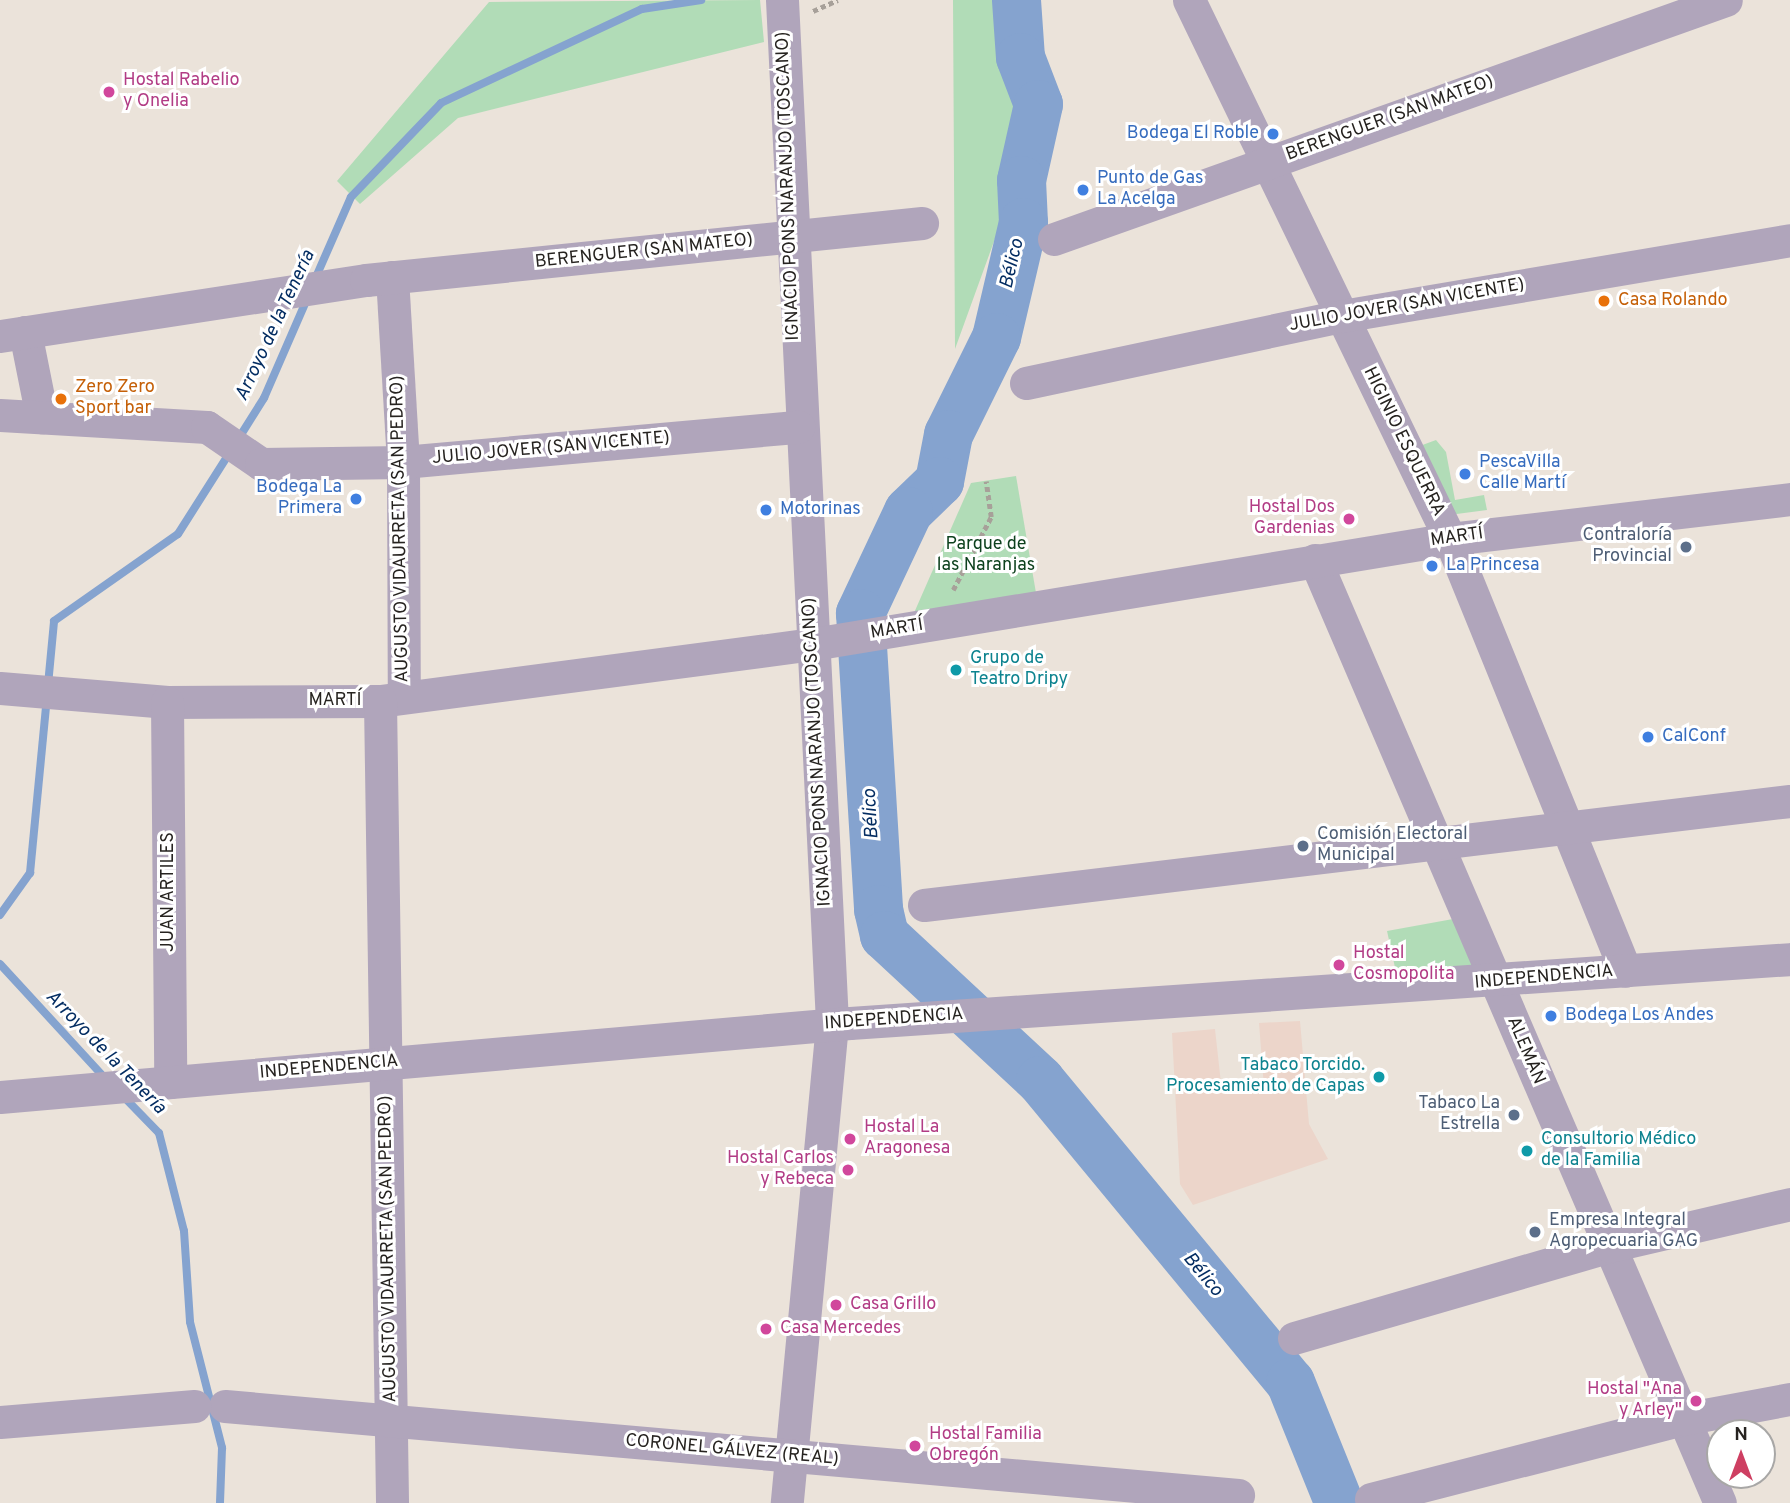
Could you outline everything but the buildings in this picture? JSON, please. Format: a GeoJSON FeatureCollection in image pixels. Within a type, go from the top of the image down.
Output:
{"type":"FeatureCollection","features":[{"type":"Feature","properties":{"kind":"street","name":"HIGINIO ESQUERRA"},"geometry":{"type":"LineString","coordinates":[[1189,0],[1450,538],[1570,827],[1625,971]]}},
{"type":"Feature","properties":{"kind":"street","name":"BERENGUER (SAN MATEO)"},"geometry":{"type":"LineString","coordinates":[[1054,239],[1726,0]]}},
{"type":"Feature","properties":{"kind":"street","name":"IGNACIO PONS NARANJO (TOSCANO)"},"geometry":{"type":"LineString","coordinates":[[782,11],[798,427],[823,643],[841,1024],[790,1456],[787,1503]]}},
{"type":"Feature","properties":{"kind":"street","name":"BERENGUER (SAN MATEO)"},"geometry":{"type":"LineString","coordinates":[[13,334],[379,279],[922,223]]}},
{"type":"Feature","properties":{"kind":"street","name":"JULIO JOVER (SAN VICENTE)"},"geometry":{"type":"LineString","coordinates":[[1026,383],[1342,316],[1790,240]]}},
{"type":"Feature","properties":{"kind":"street","name":"AUGUSTO VIDAURRETA (SAN PEDRO)"},"geometry":{"type":"LineString","coordinates":[[379,279],[403,462],[392,699],[386,1063],[393,1503]]}},
{"type":"Feature","properties":{"kind":"street"},"geometry":{"type":"LineString","coordinates":[[0,415],[42,417],[13,334]]}},
{"type":"Feature","properties":{"kind":"street","name":"JULIO JOVER (SAN VICENTE)"},"geometry":{"type":"LineString","coordinates":[[42,417],[207,427],[261,464],[403,462],[798,427]]}},
{"type":"Feature","properties":{"kind":"street","name":"MARTÍ"},"geometry":{"type":"LineString","coordinates":[[3,688],[167,702],[392,699],[823,643],[1450,538],[1790,499]]}},
{"type":"Feature","properties":{"kind":"street","name":"ALEMÁN"},"geometry":{"type":"LineString","coordinates":[[1315,560],[1720,1503]]}},
{"type":"Feature","properties":{"kind":"street","name":"JUAN ARTILES"},"geometry":{"type":"LineString","coordinates":[[158,1083],[167,702]]}},
{"type":"Feature","properties":{"kind":"street"},"geometry":{"type":"LineString","coordinates":[[924,905],[1790,801]]}},
{"type":"Feature","properties":{"kind":"street","name":"INDEPENDENCIA"},"geometry":{"type":"LineString","coordinates":[[0,1097],[841,1024],[1496,982],[1790,959]]}},
{"type":"Feature","properties":{"kind":"street"},"geometry":{"type":"LineString","coordinates":[[1294,1338],[1609,1246],[1790,1204]]}},
{"type":"Feature","properties":{"kind":"street"},"geometry":{"type":"LineString","coordinates":[[1371,1499],[1684,1419],[1790,1399]]}},
{"type":"Feature","properties":{"kind":"street","name":"CORONEL GÁLVEZ (REAL)"},"geometry":{"type":"LineString","coordinates":[[0,1422],[209,1406],[1238,1495]]}},
{"type":"Feature","properties":{"kind":"path"},"geometry":{"type":"LineString","coordinates":[[916,628],[953,590],[976,552],[991,517],[986,481]]}},
{"type":"Feature","properties":{"kind":"shaded area"},"geometry":{"type":"Polygon","coordinates":[[[1300,1021],[1309,1124],[1328,1159],[1193,1205],[1180,1184],[1172,1033],[1215,1029],[1222,1092],[1254,1089],[1264,1087],[1259,1023],[1300,1021]]]}},
{"type":"Feature","properties":{"kind":"green space"},"geometry":{"type":"Polygon","coordinates":[[[760,0],[764,42],[458,118],[360,204],[337,181],[489,2],[760,0]]]}},
{"type":"Feature","properties":{"kind":"green space"},"geometry":{"type":"Polygon","coordinates":[[[953,0],[1007,0],[1012,59],[1023,84],[1023,143],[1007,167],[1005,211],[955,349],[953,0]]]}},
{"type":"Feature","properties":{"kind":"green space"},"geometry":{"type":"Polygon","coordinates":[[[1436,440],[1446,452],[1455,500],[1484,495],[1487,510],[1449,515],[1417,447],[1436,440]]]}},
{"type":"Feature","properties":{"kind":"green space","name":"Parque de las Naranjas"},"geometry":{"type":"Polygon","coordinates":[[[1016,476],[1036,593],[914,613],[971,483],[1016,476]]]}},
{"type":"Feature","properties":{"kind":"green space"},"geometry":{"type":"Polygon","coordinates":[[[1453,919],[1476,968],[1396,972],[1387,931],[1453,919]]]}},
{"type":"Feature","properties":{"kind":"waterway","name":"Arroyo de la Tenería"},"geometry":{"type":"LineString","coordinates":[[316,277],[351,197],[441,103],[642,9],[701,0]]}},
{"type":"Feature","properties":{"kind":"waterway","name":"Bélico"},"geometry":{"type":"LineString","coordinates":[[1016,0],[1020,57],[1038,104],[1021,180],[1023,222],[996,337],[948,434],[939,481],[908,511],[860,613],[878,909],[884,935],[1040,1080],[1290,1382],[1339,1503]]}},
{"type":"Feature","properties":{"kind":"waterway","name":"Arroyo de la Tenería"},"geometry":{"type":"LineString","coordinates":[[237,441],[264,398],[307,299]]}},
{"type":"Feature","properties":{"kind":"waterway","name":"Arroyo de la Tenería"},"geometry":{"type":"LineString","coordinates":[[48,685],[54,621],[178,534],[230,452]]}},
{"type":"Feature","properties":{"kind":"waterway","name":"Arroyo de la Tenería"},"geometry":{"type":"LineString","coordinates":[[0,915],[30,873],[47,698]]}},
{"type":"Feature","properties":{"kind":"waterway","name":"Arroyo de la Tenería"},"geometry":{"type":"LineString","coordinates":[[0,964],[105,1078]]}},
{"type":"Feature","properties":{"kind":"waterway","name":"Arroyo de la Tenería"},"geometry":{"type":"LineString","coordinates":[[122,1095],[159,1133],[184,1231],[190,1322],[222,1448],[220,1503]]}},
{"type":"Feature","properties":{"kind":"place","name":"Hostal Rabelio y Onelia"},"geometry":{"type":"Point","coordinates":[109,92]}},
{"type":"Feature","properties":{"kind":"place","name":"Bodega El Roble"},"geometry":{"type":"Point","coordinates":[1273,134]}},
{"type":"Feature","properties":{"kind":"place","name":"Punto de Gas La Acelga"},"geometry":{"type":"Point","coordinates":[1083,190]}},
{"type":"Feature","properties":{"kind":"place","name":"Casa Rolando"},"geometry":{"type":"Point","coordinates":[1604,301]}},
{"type":"Feature","properties":{"kind":"place","name":"Zero Zero Sport bar"},"geometry":{"type":"Point","coordinates":[61,399]}},
{"type":"Feature","properties":{"kind":"place","name":"PescaVilla Calle Martí"},"geometry":{"type":"Point","coordinates":[1465,474]}},
{"type":"Feature","properties":{"kind":"place","name":"Bodega La Primera"},"geometry":{"type":"Point","coordinates":[356,499]}},
{"type":"Feature","properties":{"kind":"place","name":"Motorinas"},"geometry":{"type":"Point","coordinates":[766,510]}},
{"type":"Feature","properties":{"kind":"place","name":"Hostal Dos Gardenias"},"geometry":{"type":"Point","coordinates":[1349,519]}},
{"type":"Feature","properties":{"kind":"place","name":"Contraloría Provincial"},"geometry":{"type":"Point","coordinates":[1686,547]}},
{"type":"Feature","properties":{"kind":"place","name":"La Princesa"},"geometry":{"type":"Point","coordinates":[1432,566]}},
{"type":"Feature","properties":{"kind":"place","name":"Grupo de Teatro Dripy"},"geometry":{"type":"Point","coordinates":[956,670]}},
{"type":"Feature","properties":{"kind":"place","name":"CalConf"},"geometry":{"type":"Point","coordinates":[1648,737]}},
{"type":"Feature","properties":{"kind":"place","name":"Comisión Electoral Municipal"},"geometry":{"type":"Point","coordinates":[1303,846]}},
{"type":"Feature","properties":{"kind":"place","name":"Hostal Cosmopolita"},"geometry":{"type":"Point","coordinates":[1339,965]}},
{"type":"Feature","properties":{"kind":"place","name":"Bodega Los Andes"},"geometry":{"type":"Point","coordinates":[1551,1016]}},
{"type":"Feature","properties":{"kind":"place","name":"Tabaco Torcido. Procesamiento de Capas"},"geometry":{"type":"Point","coordinates":[1379,1077]}},
{"type":"Feature","properties":{"kind":"place","name":"Tabaco La Estrella"},"geometry":{"type":"Point","coordinates":[1514,1115]}},
{"type":"Feature","properties":{"kind":"place","name":"Hostal La Aragonesa"},"geometry":{"type":"Point","coordinates":[850,1139]}},
{"type":"Feature","properties":{"kind":"place","name":"Consultorio Médico de la Familia"},"geometry":{"type":"Point","coordinates":[1527,1151]}},
{"type":"Feature","properties":{"kind":"place","name":"Hostal Carlos y Rebeca"},"geometry":{"type":"Point","coordinates":[848,1170]}},
{"type":"Feature","properties":{"kind":"place","name":"Empresa Integral Agropecuaria GAG"},"geometry":{"type":"Point","coordinates":[1535,1232]}},
{"type":"Feature","properties":{"kind":"place","name":"Casa Grillo"},"geometry":{"type":"Point","coordinates":[836,1305]}},
{"type":"Feature","properties":{"kind":"place","name":"Casa Mercedes"},"geometry":{"type":"Point","coordinates":[766,1329]}},
{"type":"Feature","properties":{"kind":"place","name":"Hostal \"Ana y Arley\""},"geometry":{"type":"Point","coordinates":[1696,1401]}},
{"type":"Feature","properties":{"kind":"place","name":"Hostal Familia Obregón"},"geometry":{"type":"Point","coordinates":[915,1446]}}]}
